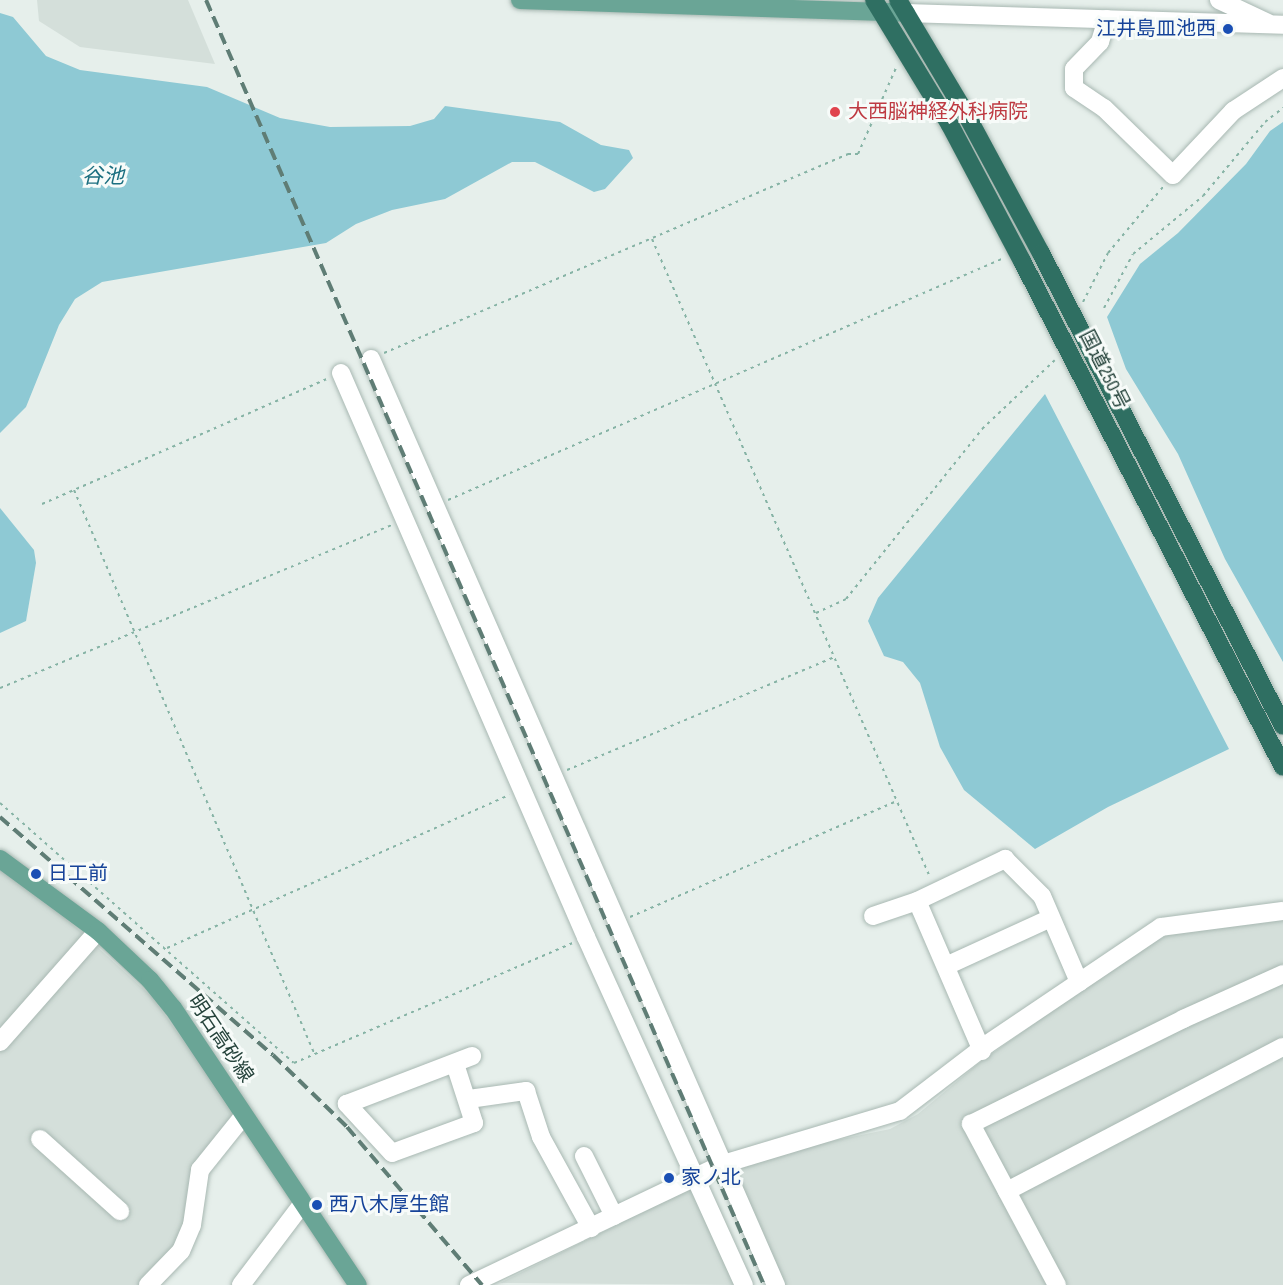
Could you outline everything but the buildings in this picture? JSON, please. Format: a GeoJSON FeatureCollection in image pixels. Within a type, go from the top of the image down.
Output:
{"type":"FeatureCollection","features":[{"type":"Feature","properties":{"kind":"highway","name":"国道250号"},"geometry":{"type":"LineString","coordinates":[[879,6],[906,49],[1022,261],[1283,767]]}},
{"type":"Feature","properties":{"kind":"highway","name":"国道250号"},"geometry":{"type":"LineString","coordinates":[[902,6],[1041,253],[1283,726]]}},
{"type":"Feature","properties":{"kind":"main road"},"geometry":{"type":"LineString","coordinates":[[520,0],[902,6]]}},
{"type":"Feature","properties":{"kind":"main road","name":"明石高砂線"},"geometry":{"type":"LineString","coordinates":[[0,859],[98,931],[130,959],[173,1008],[358,1285]]}},
{"type":"Feature","properties":{"kind":"street"},"geometry":{"type":"LineString","coordinates":[[1224,1],[1228,23]]}},
{"type":"Feature","properties":{"kind":"street"},"geometry":{"type":"LineString","coordinates":[[1224,1],[1276,25]]}},
{"type":"Feature","properties":{"kind":"street"},"geometry":{"type":"LineString","coordinates":[[902,6],[1012,7],[1107,19],[1276,25]]}},
{"type":"Feature","properties":{"kind":"street"},"geometry":{"type":"LineString","coordinates":[[1107,19],[1100,42],[1074,69],[1071,77],[1074,88],[1104,108],[1173,176],[1233,111],[1283,78]]}},
{"type":"Feature","properties":{"kind":"street"},"geometry":{"type":"LineString","coordinates":[[371,359],[776,1285]]}},
{"type":"Feature","properties":{"kind":"street"},"geometry":{"type":"LineString","coordinates":[[342,373],[524,788],[586,937],[744,1285]]}},
{"type":"Feature","properties":{"kind":"street"},"geometry":{"type":"LineString","coordinates":[[873,916],[917,901],[1005,859],[1042,896],[1079,982]]}},
{"type":"Feature","properties":{"kind":"street"},"geometry":{"type":"LineString","coordinates":[[917,901],[982,1051]]}},
{"type":"Feature","properties":{"kind":"street"},"geometry":{"type":"LineString","coordinates":[[469,1285],[723,1164],[900,1111],[1079,982],[1161,927],[1283,911]]}},
{"type":"Feature","properties":{"kind":"street"},"geometry":{"type":"LineString","coordinates":[[946,966],[1051,918]]}},
{"type":"Feature","properties":{"kind":"street"},"geometry":{"type":"LineString","coordinates":[[0,1042],[98,931]]}},
{"type":"Feature","properties":{"kind":"street"},"geometry":{"type":"LineString","coordinates":[[1057,1285],[971,1124],[1183,1018],[1283,974]]}},
{"type":"Feature","properties":{"kind":"street"},"geometry":{"type":"LineString","coordinates":[[1007,1191],[1283,1047]]}},
{"type":"Feature","properties":{"kind":"street"},"geometry":{"type":"LineString","coordinates":[[463,1060],[469,1100],[474,1123],[392,1153],[346,1104],[463,1060]]}},
{"type":"Feature","properties":{"kind":"street"},"geometry":{"type":"LineString","coordinates":[[469,1100],[526,1091],[541,1137],[591,1228]]}},
{"type":"Feature","properties":{"kind":"street"},"geometry":{"type":"LineString","coordinates":[[148,1285],[181,1251],[192,1225],[200,1170],[244,1115]]}},
{"type":"Feature","properties":{"kind":"street"},"geometry":{"type":"LineString","coordinates":[[40,1139],[120,1211]]}},
{"type":"Feature","properties":{"kind":"street"},"geometry":{"type":"LineString","coordinates":[[584,1156],[614,1216]]}},
{"type":"Feature","properties":{"kind":"street"},"geometry":{"type":"LineString","coordinates":[[241,1285],[303,1203]]}},
{"type":"Feature","properties":{"kind":"path"},"geometry":{"type":"LineString","coordinates":[[371,359],[848,154],[858,154],[906,49]]}},
{"type":"Feature","properties":{"kind":"path"},"geometry":{"type":"LineString","coordinates":[[1104,308],[1133,254],[1203,196],[1265,122],[1283,108]]}},
{"type":"Feature","properties":{"kind":"path"},"geometry":{"type":"LineString","coordinates":[[1082,304],[1108,253],[1173,176]]}},
{"type":"Feature","properties":{"kind":"path"},"geometry":{"type":"LineString","coordinates":[[652,239],[936,890]]}},
{"type":"Feature","properties":{"kind":"path"},"geometry":{"type":"LineString","coordinates":[[435,506],[1004,258]]}},
{"type":"Feature","properties":{"kind":"path"},"geometry":{"type":"LineString","coordinates":[[816,613],[846,599],[982,429],[1055,360]]}},
{"type":"Feature","properties":{"kind":"path"},"geometry":{"type":"LineString","coordinates":[[42,504],[342,373]]}},
{"type":"Feature","properties":{"kind":"path"},"geometry":{"type":"LineString","coordinates":[[74,490],[314,1053]]}},
{"type":"Feature","properties":{"kind":"path"},"geometry":{"type":"LineString","coordinates":[[0,688],[405,519]]}},
{"type":"Feature","properties":{"kind":"path"},"geometry":{"type":"LineString","coordinates":[[552,776],[835,657]]}},
{"type":"Feature","properties":{"kind":"path"},"geometry":{"type":"LineString","coordinates":[[167,948],[524,788]]}},
{"type":"Feature","properties":{"kind":"path"},"geometry":{"type":"LineString","coordinates":[[616,923],[897,801]]}},
{"type":"Feature","properties":{"kind":"path"},"geometry":{"type":"LineString","coordinates":[[0,803],[167,948],[294,1063],[586,937]]}},
{"type":"Feature","properties":{"kind":"shaded area"},"geometry":{"type":"Polygon","coordinates":[[[37,0],[188,0],[215,64],[80,47],[39,21],[37,0]]]}},
{"type":"Feature","properties":{"kind":"shaded area"},"geometry":{"type":"Polygon","coordinates":[[[0,870],[69,921],[152,997],[237,1115],[193,1166],[181,1241],[141,1285],[0,1285],[0,870]]]}},
{"type":"Feature","properties":{"kind":"shaded area"},"geometry":{"type":"Polygon","coordinates":[[[1283,917],[1283,1285],[783,1285],[737,1180],[742,1168],[794,1149],[890,1129],[918,1114],[979,1063],[1137,950],[1172,933],[1283,917]]]}},
{"type":"Feature","properties":{"kind":"shaded area"},"geometry":{"type":"Polygon","coordinates":[[[693,1187],[737,1285],[500,1283],[693,1187]]]}},
{"type":"Feature","properties":{"kind":"water","name":"谷池"},"geometry":{"type":"Polygon","coordinates":[[[0,13],[13,17],[46,56],[80,70],[207,87],[280,118],[330,127],[410,126],[434,119],[445,106],[560,122],[601,145],[629,150],[633,158],[605,189],[594,192],[535,162],[512,162],[445,199],[392,210],[356,224],[326,243],[102,282],[75,299],[59,325],[26,407],[0,433],[0,13]]]}},
{"type":"Feature","properties":{"kind":"water"},"geometry":{"type":"Polygon","coordinates":[[[1283,122],[1283,662],[1225,559],[1178,454],[1126,369],[1107,317],[1140,264],[1178,233],[1246,164],[1270,131],[1283,122]]]}},
{"type":"Feature","properties":{"kind":"water"},"geometry":{"type":"Polygon","coordinates":[[[1045,394],[1229,749],[1108,807],[1035,849],[964,790],[940,747],[920,683],[903,662],[884,656],[868,621],[878,598],[1045,394]]]}},
{"type":"Feature","properties":{"kind":"water"},"geometry":{"type":"Polygon","coordinates":[[[0,508],[34,550],[36,563],[26,621],[0,633],[0,508]]]}},
{"type":"Feature","properties":{"kind":"railway"},"geometry":{"type":"LineString","coordinates":[[206,0],[764,1285]]}},
{"type":"Feature","properties":{"kind":"railway"},"geometry":{"type":"LineString","coordinates":[[0,817],[273,1055],[347,1127],[482,1285]]}},
{"type":"Feature","properties":{"kind":"place","name":"江井島皿池西"},"geometry":{"type":"Point","coordinates":[1228,29]}},
{"type":"Feature","properties":{"kind":"place","name":"大西脳神経外科病院"},"geometry":{"type":"Point","coordinates":[835,112]}},
{"type":"Feature","properties":{"kind":"place","name":"日工前"},"geometry":{"type":"Point","coordinates":[36,874]}},
{"type":"Feature","properties":{"kind":"place","name":"家ノ北"},"geometry":{"type":"Point","coordinates":[669,1178]}},
{"type":"Feature","properties":{"kind":"place","name":"西八木厚生館"},"geometry":{"type":"Point","coordinates":[317,1205]}}]}
